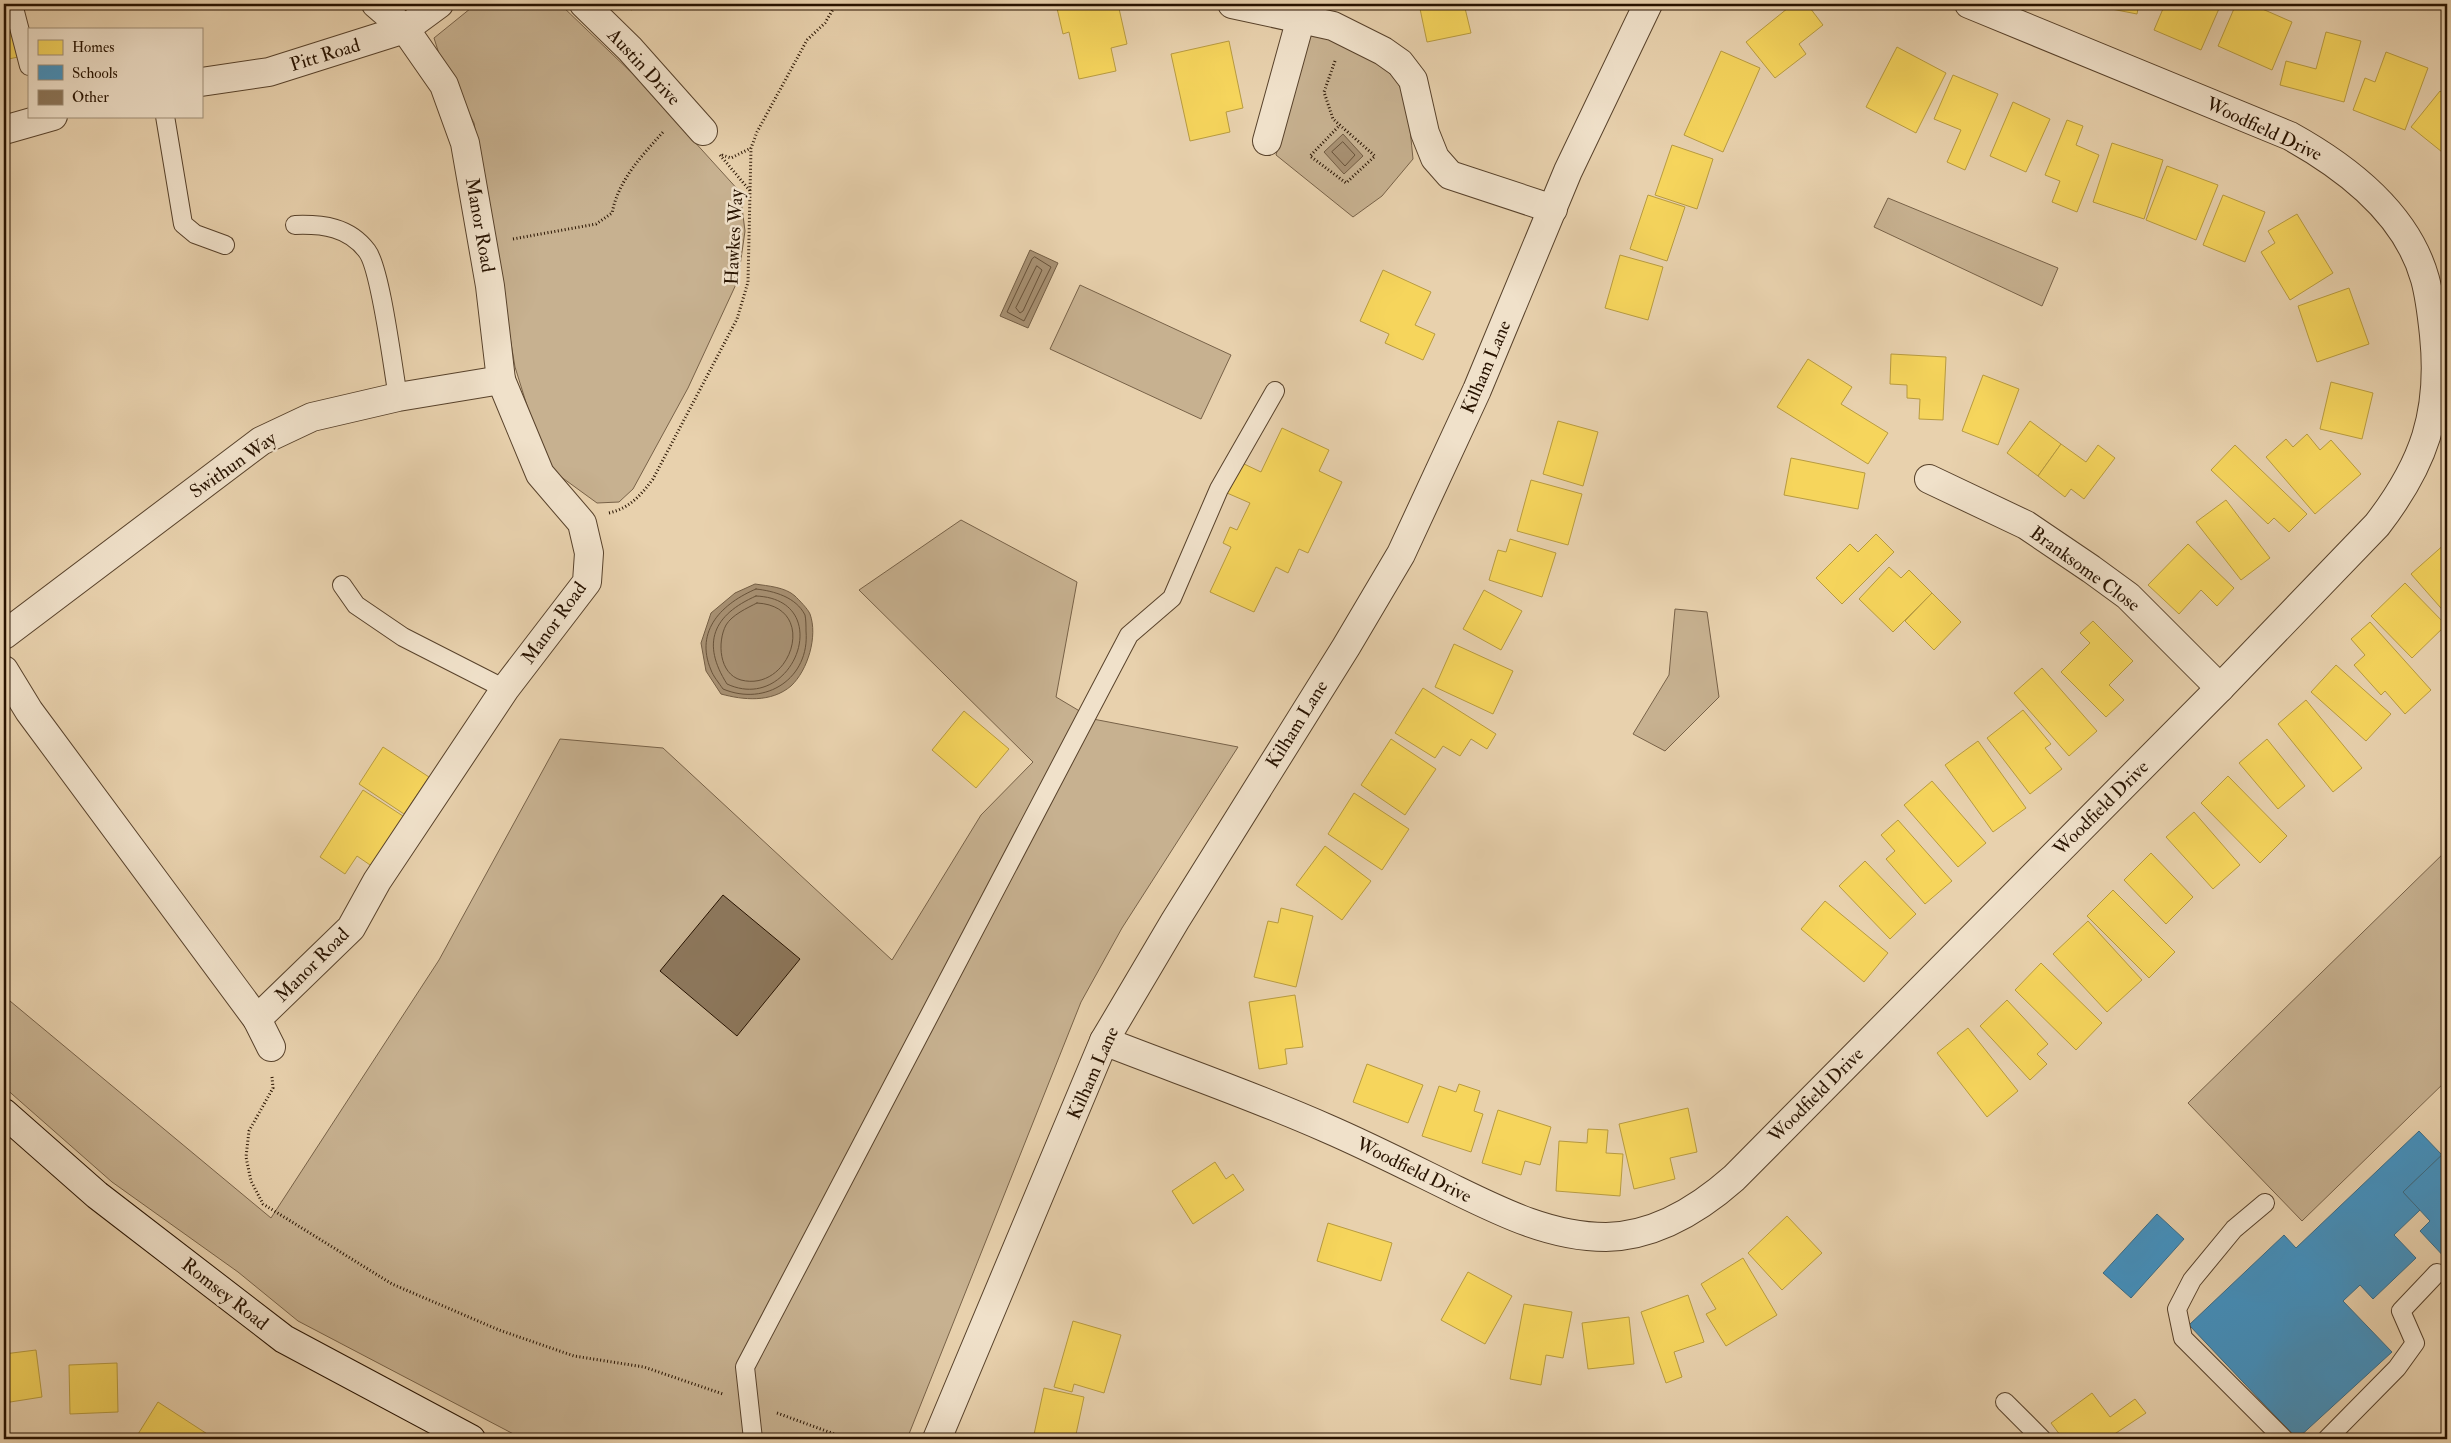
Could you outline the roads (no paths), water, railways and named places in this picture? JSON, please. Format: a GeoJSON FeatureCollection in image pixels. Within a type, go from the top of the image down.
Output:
{"type":"FeatureCollection","features":[{"type":"Feature","properties":{"kind":"street","name":"Manor Road"},"geometry":{"type":"LineString","coordinates":[[257,1020],[351,928],[378,881],[506,689],[587,582],[589,553],[582,523],[540,474],[501,380],[483,245],[466,143],[444,85],[405,29],[376,4]]}},
{"type":"Feature","properties":{"kind":"street","name":"Pitt Road"},"geometry":{"type":"LineString","coordinates":[[202,82],[269,72],[405,29],[439,4]]}},
{"type":"Feature","properties":{"kind":"street","name":"Austin Drive"},"geometry":{"type":"LineString","coordinates":[[584,4],[630,49],[703,131]]}},
{"type":"Feature","properties":{"kind":"street"},"geometry":{"type":"LineString","coordinates":[[1232,4],[1333,26],[1383,51],[1400,63],[1413,80],[1425,133],[1435,158],[1450,175],[1552,209]]}},
{"type":"Feature","properties":{"kind":"street","name":"Kilham Lane"},"geometry":{"type":"LineString","coordinates":[[937,1439],[1104,1042],[1175,921],[1346,647],[1401,554],[1477,390],[1568,171],[1648,4]]}},
{"type":"Feature","properties":{"kind":"street","name":"Woodfield Drive"},"geometry":{"type":"LineString","coordinates":[[1104,1042],[1325,1128],[1504,1213],[1540,1227],[1606,1237],[1638,1232],[1688,1213],[1713,1196],[1734,1178],[2220,688],[2377,525],[2398,497],[2416,466],[2435,405],[2437,363],[2425,278],[2408,242],[2387,212],[2348,172],[2319,152],[2273,129],[1969,4]]}},
{"type":"Feature","properties":{"kind":"street"},"geometry":{"type":"LineString","coordinates":[[1267,141],[1301,18]]}},
{"type":"Feature","properties":{"kind":"street"},"geometry":{"type":"LineString","coordinates":[[4,130],[43,118]]}},
{"type":"Feature","properties":{"kind":"street","name":"Swithun Way"},"geometry":{"type":"LineString","coordinates":[[4,635],[261,441],[312,417],[398,397],[501,380]]}},
{"type":"Feature","properties":{"kind":"street","name":"Branksome Close"},"geometry":{"type":"LineString","coordinates":[[1929,479],[2026,525],[2098,574],[2128,596],[2220,688]]}},
{"type":"Feature","properties":{"kind":"street","name":"Manor Road"},"geometry":{"type":"LineString","coordinates":[[4,670],[28,712],[257,1020],[271,1047]]}},
{"type":"Feature","properties":{"kind":"street","name":"Romsey Road"},"geometry":{"type":"LineString","coordinates":[[4,1113],[97,1195],[284,1339],[471,1439]]}},
{"type":"Feature","properties":{"kind":"lane"},"geometry":{"type":"LineString","coordinates":[[13,4],[28,62]]}},
{"type":"Feature","properties":{"kind":"lane"},"geometry":{"type":"LineString","coordinates":[[165,118],[182,224],[195,234],[226,245]]}},
{"type":"Feature","properties":{"kind":"lane"},"geometry":{"type":"LineString","coordinates":[[295,225],[320,224],[330,226],[344,233],[368,252],[377,280],[398,397]]}},
{"type":"Feature","properties":{"kind":"lane"},"geometry":{"type":"LineString","coordinates":[[753,1439],[745,1367],[1129,635],[1172,598],[1219,488],[1275,391]]}},
{"type":"Feature","properties":{"kind":"lane"},"geometry":{"type":"LineString","coordinates":[[342,585],[356,605],[403,637],[506,689]]}},
{"type":"Feature","properties":{"kind":"lane"},"geometry":{"type":"LineString","coordinates":[[2266,1204],[2234,1229],[2192,1280],[2177,1309],[2183,1338],[2284,1439]]}},
{"type":"Feature","properties":{"kind":"lane"},"geometry":{"type":"LineString","coordinates":[[2327,1439],[2397,1368],[2415,1343],[2401,1310],[2437,1273]]}},
{"type":"Feature","properties":{"kind":"lane"},"geometry":{"type":"LineString","coordinates":[[2005,1402],[2042,1439]]}},
{"type":"Feature","properties":{"kind":"water"},"geometry":{"type":"Polygon","coordinates":[[[1343,134],[1363,156],[1344,174],[1324,152],[1343,134]]]}},
{"type":"Feature","properties":{"kind":"water"},"geometry":{"type":"Polygon","coordinates":[[[1030,250],[1058,263],[1028,328],[1000,316],[1030,250]]]}},
{"type":"Feature","properties":{"kind":"water"},"geometry":{"type":"Polygon","coordinates":[[[755,584],[776,587],[795,596],[810,614],[813,632],[812,642],[807,662],[791,686],[766,698],[738,698],[721,694],[706,671],[701,643],[711,613],[735,593],[755,584]]]}}]}
